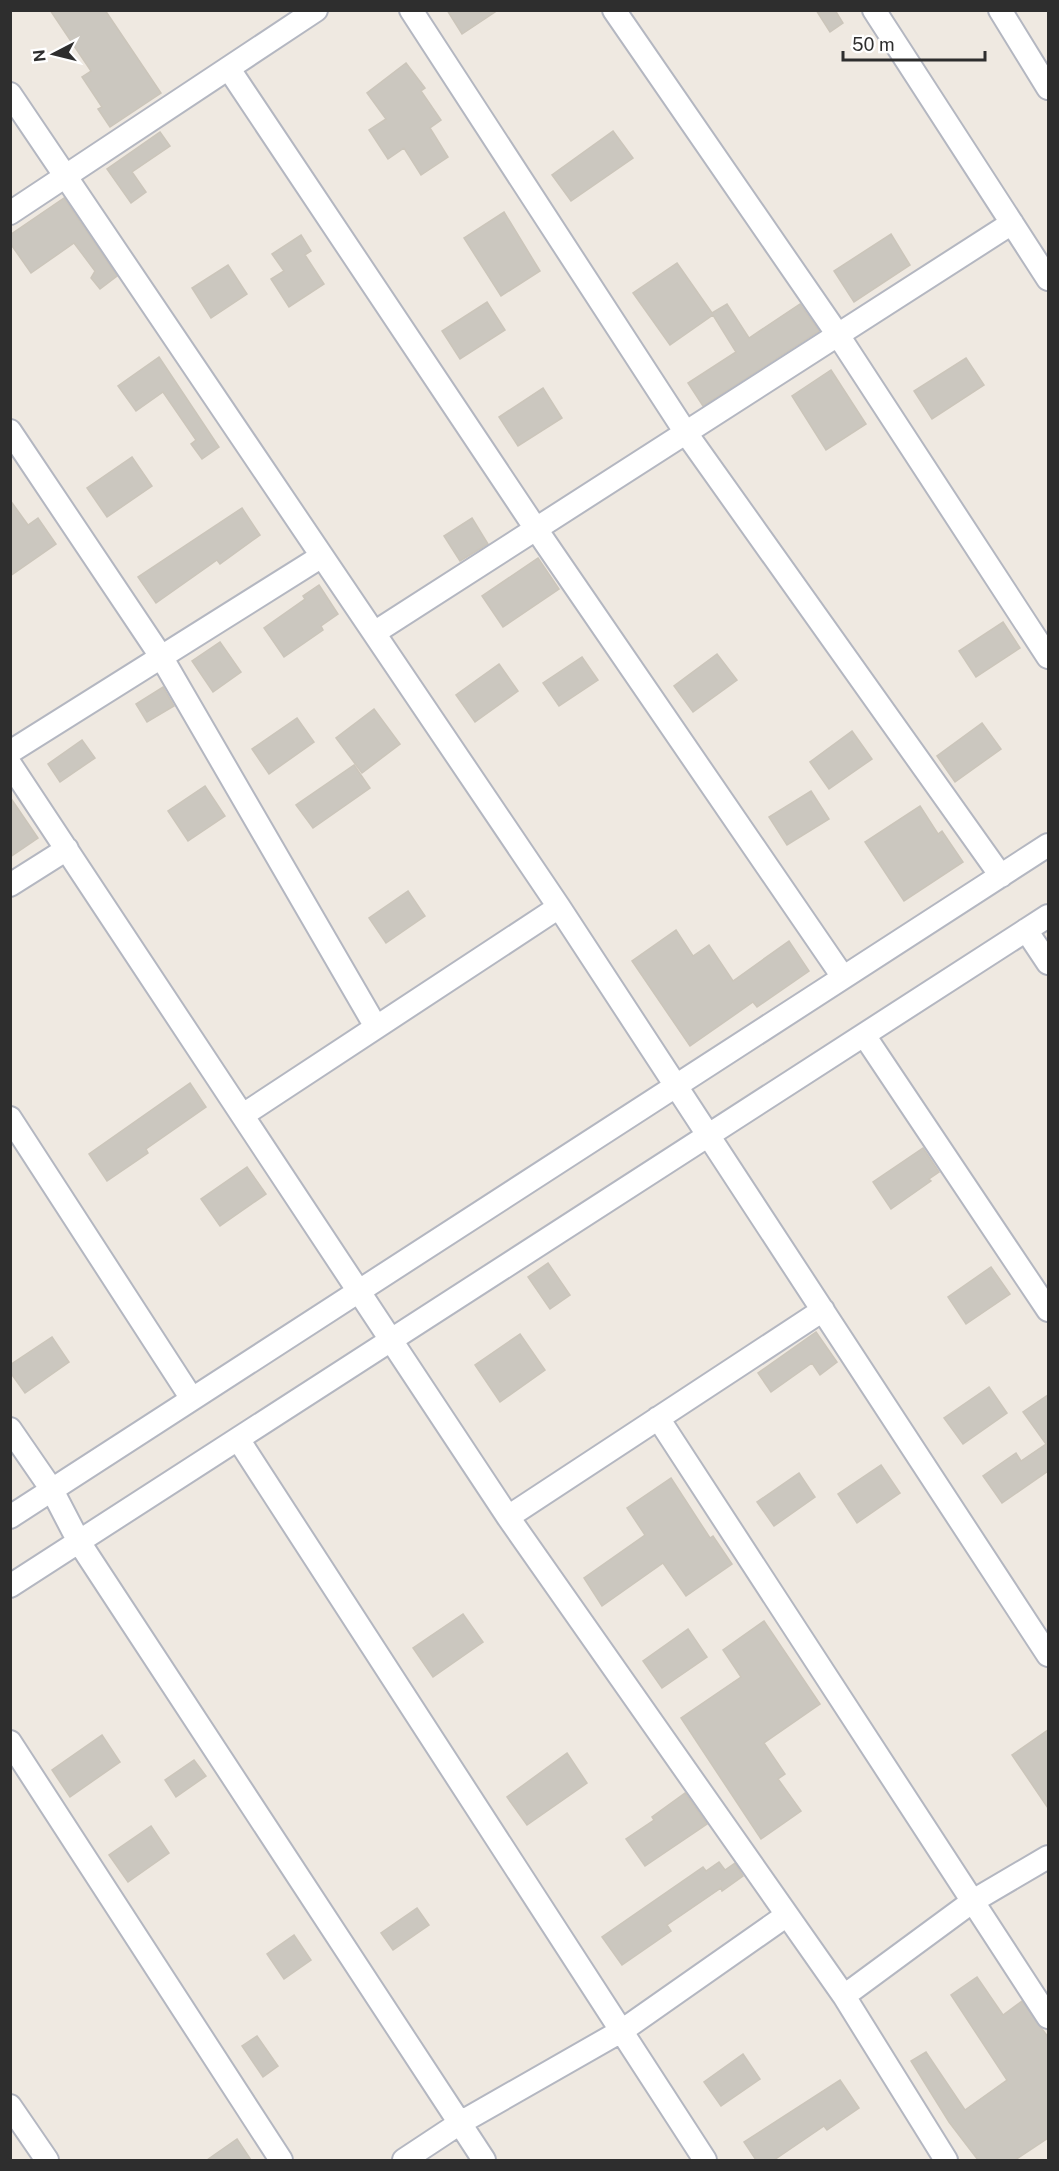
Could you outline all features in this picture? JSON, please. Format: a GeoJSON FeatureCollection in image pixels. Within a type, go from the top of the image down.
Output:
{"type":"FeatureCollection","features":[{"type":"Feature","properties":{"kind":"street"},"geometry":{"type":"LineString","coordinates":[[10,213],[316,10]]}},
{"type":"Feature","properties":{"kind":"street"},"geometry":{"type":"LineString","coordinates":[[411,10],[686,433],[1001,876]]}},
{"type":"Feature","properties":{"kind":"street"},"geometry":{"type":"LineString","coordinates":[[614,10],[838,335],[1048,657]]}},
{"type":"Feature","properties":{"kind":"street"},"geometry":{"type":"LineString","coordinates":[[874,10],[1048,279]]}},
{"type":"Feature","properties":{"kind":"street"},"geometry":{"type":"LineString","coordinates":[[1000,10],[1048,88]]}},
{"type":"Feature","properties":{"kind":"street"},"geometry":{"type":"LineString","coordinates":[[229,69],[536,529],[843,977]]}},
{"type":"Feature","properties":{"kind":"street"},"geometry":{"type":"LineString","coordinates":[[10,94],[559,907],[1048,1655]]}},
{"type":"Feature","properties":{"kind":"street"},"geometry":{"type":"LineString","coordinates":[[374,633],[1012,223]]}},
{"type":"Feature","properties":{"kind":"street"},"geometry":{"type":"LineString","coordinates":[[10,432],[162,658],[376,1027]]}},
{"type":"Feature","properties":{"kind":"street"},"geometry":{"type":"LineString","coordinates":[[10,752],[322,556]]}},
{"type":"Feature","properties":{"kind":"street"},"geometry":{"type":"LineString","coordinates":[[10,764],[508,1517],[844,1996],[946,2160]]}},
{"type":"Feature","properties":{"kind":"street"},"geometry":{"type":"LineString","coordinates":[[10,1517],[1048,844]]}},
{"type":"Feature","properties":{"kind":"street"},"geometry":{"type":"LineString","coordinates":[[10,885],[67,849]]}},
{"type":"Feature","properties":{"kind":"street"},"geometry":{"type":"LineString","coordinates":[[243,1114],[559,907]]}},
{"type":"Feature","properties":{"kind":"street"},"geometry":{"type":"LineString","coordinates":[[10,1586],[1048,915]]}},
{"type":"Feature","properties":{"kind":"street"},"geometry":{"type":"LineString","coordinates":[[1026,930],[1048,963]]}},
{"type":"Feature","properties":{"kind":"street"},"geometry":{"type":"LineString","coordinates":[[864,1035],[1048,1310]]}},
{"type":"Feature","properties":{"kind":"street"},"geometry":{"type":"LineString","coordinates":[[10,1118],[192,1399]]}},
{"type":"Feature","properties":{"kind":"street"},"geometry":{"type":"LineString","coordinates":[[508,1517],[823,1310]]}},
{"type":"Feature","properties":{"kind":"street"},"geometry":{"type":"LineString","coordinates":[[658,1418],[1048,2017]]}},
{"type":"Feature","properties":{"kind":"street"},"geometry":{"type":"LineString","coordinates":[[10,1429],[52,1490],[79,1542],[484,2160]]}},
{"type":"Feature","properties":{"kind":"street"},"geometry":{"type":"LineString","coordinates":[[238,1439],[623,2030],[705,2160]]}},
{"type":"Feature","properties":{"kind":"street"},"geometry":{"type":"LineString","coordinates":[[10,1742],[281,2160]]}},
{"type":"Feature","properties":{"kind":"street"},"geometry":{"type":"LineString","coordinates":[[844,1996],[973,1901],[1048,1857]]}},
{"type":"Feature","properties":{"kind":"street"},"geometry":{"type":"LineString","coordinates":[[404,2160],[460,2123],[623,2030],[787,1915]]}},
{"type":"Feature","properties":{"kind":"street"},"geometry":{"type":"LineString","coordinates":[[10,2106],[47,2160]]}},
{"type":"Feature","properties":{"kind":"building"},"geometry":{"type":"Polygon","coordinates":[[[50,10],[105,10],[161,93],[110,127],[98,109],[102,107],[82,77],[91,71],[50,10]]]}},
{"type":"Feature","properties":{"kind":"building"},"geometry":{"type":"Polygon","coordinates":[[[447,10],[498,10],[462,34],[447,10]]]}},
{"type":"Feature","properties":{"kind":"building"},"geometry":{"type":"Polygon","coordinates":[[[816,10],[835,10],[843,23],[830,32],[816,10]]]}},
{"type":"Feature","properties":{"kind":"building"},"geometry":{"type":"Polygon","coordinates":[[[406,63],[425,88],[421,91],[441,120],[430,128],[448,157],[421,175],[404,148],[388,159],[369,130],[386,119],[367,93],[406,63]]]}},
{"type":"Feature","properties":{"kind":"building"},"geometry":{"type":"Polygon","coordinates":[[[613,131],[633,158],[571,201],[552,175],[613,131]]]}},
{"type":"Feature","properties":{"kind":"building"},"geometry":{"type":"Polygon","coordinates":[[[160,132],[170,146],[132,172],[146,192],[131,203],[107,169],[160,132]]]}},
{"type":"Feature","properties":{"kind":"building"},"geometry":{"type":"Polygon","coordinates":[[[64,198],[117,276],[100,289],[91,278],[95,271],[74,243],[31,273],[10,243],[10,235],[64,198]]]}},
{"type":"Feature","properties":{"kind":"building"},"geometry":{"type":"Polygon","coordinates":[[[504,212],[540,271],[501,296],[464,238],[504,212]]]}},
{"type":"Feature","properties":{"kind":"building"},"geometry":{"type":"Polygon","coordinates":[[[891,234],[910,265],[854,302],[834,271],[891,234]]]}},
{"type":"Feature","properties":{"kind":"building"},"geometry":{"type":"Polygon","coordinates":[[[301,235],[311,251],[305,255],[324,284],[289,307],[271,279],[284,271],[272,254],[301,235]]]}},
{"type":"Feature","properties":{"kind":"building"},"geometry":{"type":"Polygon","coordinates":[[[677,263],[712,313],[727,304],[749,338],[800,304],[819,331],[703,406],[688,383],[736,352],[713,315],[670,345],[633,293],[677,263]]]}},
{"type":"Feature","properties":{"kind":"building"},"geometry":{"type":"Polygon","coordinates":[[[228,265],[247,294],[211,318],[192,288],[228,265]]]}},
{"type":"Feature","properties":{"kind":"building"},"geometry":{"type":"Polygon","coordinates":[[[487,302],[505,330],[460,359],[442,331],[487,302]]]}},
{"type":"Feature","properties":{"kind":"building"},"geometry":{"type":"Polygon","coordinates":[[[159,357],[219,447],[202,459],[191,444],[196,440],[163,392],[136,411],[118,386],[159,357]]]}},
{"type":"Feature","properties":{"kind":"building"},"geometry":{"type":"Polygon","coordinates":[[[966,358],[984,385],[932,419],[914,391],[966,358]]]}},
{"type":"Feature","properties":{"kind":"building"},"geometry":{"type":"Polygon","coordinates":[[[831,370],[866,424],[826,450],[792,396],[831,370]]]}},
{"type":"Feature","properties":{"kind":"building"},"geometry":{"type":"Polygon","coordinates":[[[543,388],[562,418],[518,446],[499,417],[543,388]]]}},
{"type":"Feature","properties":{"kind":"building"},"geometry":{"type":"Polygon","coordinates":[[[132,457],[152,486],[107,517],[87,488],[132,457]]]}},
{"type":"Feature","properties":{"kind":"building"},"geometry":{"type":"Polygon","coordinates":[[[10,500],[28,525],[38,518],[56,544],[10,576],[10,500]]]}},
{"type":"Feature","properties":{"kind":"building"},"geometry":{"type":"Polygon","coordinates":[[[242,508],[260,535],[220,564],[217,560],[156,603],[138,577],[242,508]]]}},
{"type":"Feature","properties":{"kind":"building"},"geometry":{"type":"Polygon","coordinates":[[[472,518],[488,544],[460,561],[444,536],[472,518]]]}},
{"type":"Feature","properties":{"kind":"building"},"geometry":{"type":"Polygon","coordinates":[[[538,558],[559,589],[503,627],[482,596],[538,558]]]}},
{"type":"Feature","properties":{"kind":"building"},"geometry":{"type":"Polygon","coordinates":[[[319,585],[338,614],[321,626],[323,630],[284,657],[264,628],[305,599],[303,596],[319,585]]]}},
{"type":"Feature","properties":{"kind":"building"},"geometry":{"type":"Polygon","coordinates":[[[1003,622],[1020,648],[976,677],[959,651],[1003,622]]]}},
{"type":"Feature","properties":{"kind":"building"},"geometry":{"type":"Polygon","coordinates":[[[220,642],[241,672],[213,692],[192,661],[220,642]]]}},
{"type":"Feature","properties":{"kind":"building"},"geometry":{"type":"Polygon","coordinates":[[[717,654],[737,680],[693,712],[674,686],[717,654]]]}},
{"type":"Feature","properties":{"kind":"building"},"geometry":{"type":"Polygon","coordinates":[[[582,657],[598,680],[559,706],[543,683],[582,657]]]}},
{"type":"Feature","properties":{"kind":"building"},"geometry":{"type":"Polygon","coordinates":[[[499,664],[518,691],[475,722],[456,695],[499,664]]]}},
{"type":"Feature","properties":{"kind":"building"},"geometry":{"type":"Polygon","coordinates":[[[163,687],[174,706],[147,722],[136,704],[163,687]]]}},
{"type":"Feature","properties":{"kind":"building"},"geometry":{"type":"Polygon","coordinates":[[[374,709],[400,744],[362,773],[336,738],[374,709]]]}},
{"type":"Feature","properties":{"kind":"building"},"geometry":{"type":"Polygon","coordinates":[[[297,718],[314,742],[269,774],[252,749],[297,718]]]}},
{"type":"Feature","properties":{"kind":"building"},"geometry":{"type":"Polygon","coordinates":[[[982,723],[1001,749],[955,782],[937,756],[982,723]]]}},
{"type":"Feature","properties":{"kind":"building"},"geometry":{"type":"Polygon","coordinates":[[[852,731],[872,759],[829,789],[810,762],[852,731]]]}},
{"type":"Feature","properties":{"kind":"building"},"geometry":{"type":"Polygon","coordinates":[[[82,740],[95,758],[60,782],[48,764],[82,740]]]}},
{"type":"Feature","properties":{"kind":"building"},"geometry":{"type":"Polygon","coordinates":[[[354,765],[370,788],[313,828],[296,805],[354,765]]]}},
{"type":"Feature","properties":{"kind":"building"},"geometry":{"type":"Polygon","coordinates":[[[205,786],[225,816],[188,841],[168,811],[205,786]]]}},
{"type":"Feature","properties":{"kind":"building"},"geometry":{"type":"Polygon","coordinates":[[[811,791],[829,819],[787,845],[769,817],[811,791]]]}},
{"type":"Feature","properties":{"kind":"building"},"geometry":{"type":"Polygon","coordinates":[[[10,797],[38,838],[10,857],[10,797]]]}},
{"type":"Feature","properties":{"kind":"building"},"geometry":{"type":"Polygon","coordinates":[[[920,806],[938,834],[942,831],[963,862],[904,901],[865,842],[920,806]]]}},
{"type":"Feature","properties":{"kind":"building"},"geometry":{"type":"Polygon","coordinates":[[[408,891],[425,916],[386,943],[369,918],[408,891]]]}},
{"type":"Feature","properties":{"kind":"building"},"geometry":{"type":"Polygon","coordinates":[[[676,930],[693,956],[709,945],[733,981],[789,941],[809,971],[757,1007],[753,1002],[690,1046],[632,961],[676,930]]]}},
{"type":"Feature","properties":{"kind":"building"},"geometry":{"type":"Polygon","coordinates":[[[190,1083],[206,1107],[146,1149],[148,1153],[107,1181],[89,1154],[190,1083]]]}},
{"type":"Feature","properties":{"kind":"building"},"geometry":{"type":"Polygon","coordinates":[[[923,1148],[939,1172],[929,1179],[931,1181],[891,1209],[873,1182],[923,1148]]]}},
{"type":"Feature","properties":{"kind":"building"},"geometry":{"type":"Polygon","coordinates":[[[247,1167],[266,1194],[220,1226],[201,1199],[247,1167]]]}},
{"type":"Feature","properties":{"kind":"building"},"geometry":{"type":"Polygon","coordinates":[[[548,1263],[570,1295],[550,1309],[528,1277],[548,1263]]]}},
{"type":"Feature","properties":{"kind":"building"},"geometry":{"type":"Polygon","coordinates":[[[991,1267],[1010,1294],[966,1324],[948,1297],[991,1267]]]}},
{"type":"Feature","properties":{"kind":"building"},"geometry":{"type":"Polygon","coordinates":[[[816,1332],[837,1362],[820,1375],[812,1363],[771,1392],[758,1373],[816,1332]]]}},
{"type":"Feature","properties":{"kind":"building"},"geometry":{"type":"Polygon","coordinates":[[[520,1334],[545,1370],[500,1402],[475,1365],[520,1334]]]}},
{"type":"Feature","properties":{"kind":"building"},"geometry":{"type":"Polygon","coordinates":[[[52,1337],[69,1362],[25,1393],[10,1372],[10,1365],[52,1337]]]}},
{"type":"Feature","properties":{"kind":"building"},"geometry":{"type":"Polygon","coordinates":[[[989,1387],[1007,1413],[963,1444],[944,1418],[989,1387]]]}},
{"type":"Feature","properties":{"kind":"building"},"geometry":{"type":"Polygon","coordinates":[[[1048,1395],[1048,1471],[1002,1503],[983,1476],[1016,1453],[1021,1461],[1046,1444],[1023,1412],[1048,1395]]]}},
{"type":"Feature","properties":{"kind":"building"},"geometry":{"type":"Polygon","coordinates":[[[881,1465],[900,1493],[857,1523],[838,1494],[881,1465]]]}},
{"type":"Feature","properties":{"kind":"building"},"geometry":{"type":"Polygon","coordinates":[[[799,1473],[815,1497],[774,1526],[757,1502],[799,1473]]]}},
{"type":"Feature","properties":{"kind":"building"},"geometry":{"type":"Polygon","coordinates":[[[671,1478],[710,1538],[713,1536],[732,1564],[686,1596],[663,1563],[602,1606],[584,1578],[645,1535],[627,1508],[671,1478]]]}},
{"type":"Feature","properties":{"kind":"building"},"geometry":{"type":"Polygon","coordinates":[[[463,1614],[483,1642],[433,1677],[413,1648],[463,1614]]]}},
{"type":"Feature","properties":{"kind":"building"},"geometry":{"type":"Polygon","coordinates":[[[764,1621],[820,1704],[764,1743],[785,1774],[778,1779],[801,1811],[761,1839],[681,1718],[741,1677],[723,1650],[764,1621]]]}},
{"type":"Feature","properties":{"kind":"building"},"geometry":{"type":"Polygon","coordinates":[[[688,1629],[707,1657],[662,1688],[643,1661],[688,1629]]]}},
{"type":"Feature","properties":{"kind":"building"},"geometry":{"type":"Polygon","coordinates":[[[1048,1730],[1048,1808],[1012,1755],[1048,1730]]]}},
{"type":"Feature","properties":{"kind":"building"},"geometry":{"type":"Polygon","coordinates":[[[102,1735],[120,1762],[70,1797],[52,1770],[102,1735]]]}},
{"type":"Feature","properties":{"kind":"building"},"geometry":{"type":"Polygon","coordinates":[[[567,1753],[587,1783],[527,1825],[507,1797],[567,1753]]]}},
{"type":"Feature","properties":{"kind":"building"},"geometry":{"type":"Polygon","coordinates":[[[194,1760],[206,1776],[176,1797],[165,1780],[194,1760]]]}},
{"type":"Feature","properties":{"kind":"building"},"geometry":{"type":"Polygon","coordinates":[[[685,1793],[707,1824],[645,1866],[626,1839],[654,1820],[652,1817],[685,1793]]]}},
{"type":"Feature","properties":{"kind":"building"},"geometry":{"type":"Polygon","coordinates":[[[151,1826],[169,1853],[128,1882],[109,1855],[151,1826]]]}},
{"type":"Feature","properties":{"kind":"building"},"geometry":{"type":"Polygon","coordinates":[[[719,1862],[725,1870],[735,1863],[743,1876],[722,1891],[721,1888],[667,1925],[671,1931],[622,1965],[602,1937],[703,1867],[706,1871],[719,1862]]]}},
{"type":"Feature","properties":{"kind":"building"},"geometry":{"type":"Polygon","coordinates":[[[417,1908],[429,1925],[393,1950],[381,1933],[417,1908]]]}},
{"type":"Feature","properties":{"kind":"building"},"geometry":{"type":"Polygon","coordinates":[[[294,1935],[311,1960],[284,1979],[267,1954],[294,1935]]]}},
{"type":"Feature","properties":{"kind":"building"},"geometry":{"type":"Polygon","coordinates":[[[977,1977],[1003,2015],[1022,2001],[1048,2037],[1048,2138],[1015,2160],[978,2160],[949,2122],[911,2061],[926,2052],[965,2110],[1007,2080],[951,1995],[977,1977]]]}},
{"type":"Feature","properties":{"kind":"building"},"geometry":{"type":"Polygon","coordinates":[[[257,2036],[278,2066],[263,2077],[242,2046],[257,2036]]]}},
{"type":"Feature","properties":{"kind":"building"},"geometry":{"type":"Polygon","coordinates":[[[743,2054],[760,2079],[721,2106],[704,2082],[743,2054]]]}},
{"type":"Feature","properties":{"kind":"building"},"geometry":{"type":"Polygon","coordinates":[[[840,2080],[859,2108],[827,2130],[824,2126],[774,2160],[756,2160],[744,2142],[840,2080]]]}},
{"type":"Feature","properties":{"kind":"building"},"geometry":{"type":"Polygon","coordinates":[[[237,2139],[251,2160],[207,2160],[237,2139]]]}}]}
